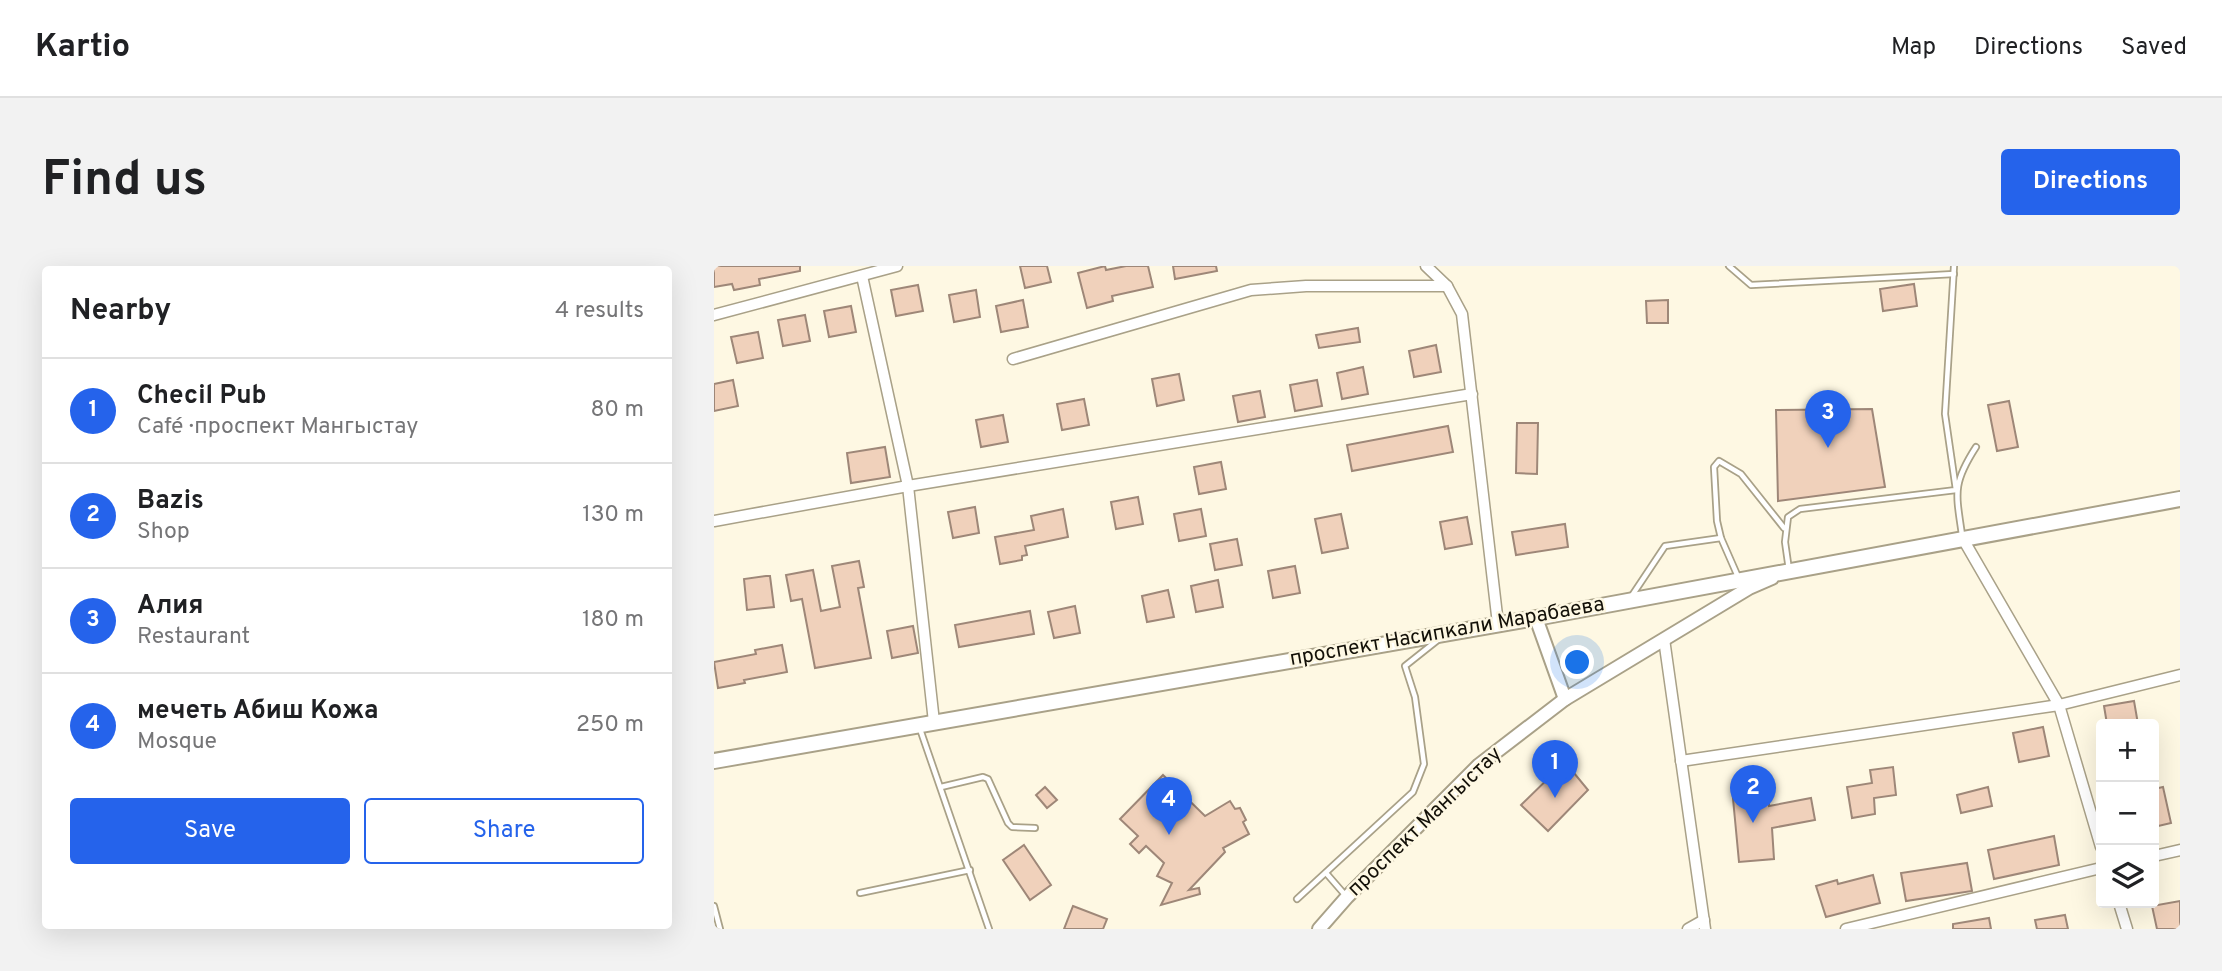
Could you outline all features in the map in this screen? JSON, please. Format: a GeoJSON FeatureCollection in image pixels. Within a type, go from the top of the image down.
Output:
{"type":"FeatureCollection","features":[{"type":"Feature","properties":{"kind":"main road","name":"проспект Насипкали Марабаева"},"geometry":{"type":"LineString","coordinates":[[714,761],[1536,618],[2180,499]]}},
{"type":"Feature","properties":{"kind":"street"},"geometry":{"type":"LineString","coordinates":[[714,315],[897,266]]}},
{"type":"Feature","properties":{"kind":"street"},"geometry":{"type":"LineString","coordinates":[[1426,266],[1447,286],[1462,314],[1498,624]]}},
{"type":"Feature","properties":{"kind":"street"},"geometry":{"type":"LineString","coordinates":[[862,276],[908,486],[934,722]]}},
{"type":"Feature","properties":{"kind":"street"},"geometry":{"type":"LineString","coordinates":[[1013,359],[1251,290],[1306,286],[1447,286]]}},
{"type":"Feature","properties":{"kind":"street"},"geometry":{"type":"LineString","coordinates":[[714,521],[908,486],[1472,394]]}},
{"type":"Feature","properties":{"kind":"street"},"geometry":{"type":"LineString","coordinates":[[1963,539],[2059,705],[2100,845]]}},
{"type":"Feature","properties":{"kind":"street","name":"проспект Мангыстау"},"geometry":{"type":"LineString","coordinates":[[1320,929],[1347,897],[1479,765],[1565,699],[1749,588],[1789,571]]}},
{"type":"Feature","properties":{"kind":"street"},"geometry":{"type":"LineString","coordinates":[[1536,618],[1565,699]]}},
{"type":"Feature","properties":{"kind":"street"},"geometry":{"type":"LineString","coordinates":[[1664,639],[1704,925],[1688,929]]}},
{"type":"Feature","properties":{"kind":"street"},"geometry":{"type":"LineString","coordinates":[[1681,761],[2059,705],[2180,675]]}},
{"type":"Feature","properties":{"kind":"street"},"geometry":{"type":"LineString","coordinates":[[2159,855],[2180,850]]}},
{"type":"Feature","properties":{"kind":"street"},"geometry":{"type":"LineString","coordinates":[[1846,929],[2096,870]]}},
{"type":"Feature","properties":{"kind":"street"},"geometry":{"type":"LineString","coordinates":[[2121,908],[2127,929]]}},
{"type":"Feature","properties":{"kind":"lane"},"geometry":{"type":"LineString","coordinates":[[1729,266],[1751,285],[1954,274]]}},
{"type":"Feature","properties":{"kind":"lane"},"geometry":{"type":"LineString","coordinates":[[1954,266],[1945,414],[1963,539]]}},
{"type":"Feature","properties":{"kind":"lane"},"geometry":{"type":"LineString","coordinates":[[1956,490],[1965,464],[1976,447]]}},
{"type":"Feature","properties":{"kind":"lane"},"geometry":{"type":"LineString","coordinates":[[1739,580],[1721,538],[1717,521],[1714,467],[1720,461],[1741,474],[1785,529]]}},
{"type":"Feature","properties":{"kind":"lane"},"geometry":{"type":"LineString","coordinates":[[1789,571],[1785,529],[1788,517],[1800,509],[1956,490]]}},
{"type":"Feature","properties":{"kind":"lane"},"geometry":{"type":"LineString","coordinates":[[1629,600],[1665,546],[1721,538]]}},
{"type":"Feature","properties":{"kind":"lane"},"geometry":{"type":"LineString","coordinates":[[1297,900],[1413,792],[1424,764],[1415,697],[1405,666],[1448,633]]}},
{"type":"Feature","properties":{"kind":"lane"},"geometry":{"type":"LineString","coordinates":[[919,724],[989,929]]}},
{"type":"Feature","properties":{"kind":"lane"},"geometry":{"type":"LineString","coordinates":[[941,787],[983,777],[988,779],[1008,823],[1012,827],[1035,828]]}},
{"type":"Feature","properties":{"kind":"lane"},"geometry":{"type":"LineString","coordinates":[[860,893],[970,870]]}},
{"type":"Feature","properties":{"kind":"lane"},"geometry":{"type":"LineString","coordinates":[[1326,873],[1347,897]]}},
{"type":"Feature","properties":{"kind":"lane"},"geometry":{"type":"LineString","coordinates":[[714,906],[720,929]]}},
{"type":"Feature","properties":{"kind":"building"},"geometry":{"type":"Polygon","coordinates":[[[714,266],[800,266],[800,271],[759,279],[760,285],[734,290],[732,284],[714,287],[714,266]]]}},
{"type":"Feature","properties":{"kind":"building"},"geometry":{"type":"Polygon","coordinates":[[[1020,266],[1047,266],[1051,282],[1025,288],[1020,266]]]}},
{"type":"Feature","properties":{"kind":"building"},"geometry":{"type":"Polygon","coordinates":[[[1105,266],[1106,270],[1148,266],[1153,287],[1112,296],[1113,301],[1087,308],[1078,273],[1105,266]]]}},
{"type":"Feature","properties":{"kind":"building"},"geometry":{"type":"Polygon","coordinates":[[[1173,266],[1216,266],[1217,271],[1175,279],[1173,266]]]}},
{"type":"Feature","properties":{"kind":"building"},"geometry":{"type":"Polygon","coordinates":[[[1914,284],[1917,306],[1883,311],[1880,289],[1914,284]]]}},
{"type":"Feature","properties":{"kind":"building"},"geometry":{"type":"Polygon","coordinates":[[[918,285],[923,311],[896,316],[891,290],[918,285]]]}},
{"type":"Feature","properties":{"kind":"building"},"geometry":{"type":"Polygon","coordinates":[[[976,290],[980,317],[954,322],[949,295],[976,290]]]}},
{"type":"Feature","properties":{"kind":"building"},"geometry":{"type":"Polygon","coordinates":[[[1023,300],[1028,327],[1001,332],[996,306],[1023,300]]]}},
{"type":"Feature","properties":{"kind":"building"},"geometry":{"type":"Polygon","coordinates":[[[1668,300],[1668,323],[1647,323],[1646,301],[1668,300]]]}},
{"type":"Feature","properties":{"kind":"building"},"geometry":{"type":"Polygon","coordinates":[[[851,306],[856,332],[829,337],[824,311],[851,306]]]}},
{"type":"Feature","properties":{"kind":"building"},"geometry":{"type":"Polygon","coordinates":[[[805,315],[810,341],[783,346],[778,320],[805,315]]]}},
{"type":"Feature","properties":{"kind":"building"},"geometry":{"type":"Polygon","coordinates":[[[1358,328],[1360,342],[1319,348],[1316,335],[1358,328]]]}},
{"type":"Feature","properties":{"kind":"building"},"geometry":{"type":"Polygon","coordinates":[[[758,332],[763,358],[737,363],[731,337],[758,332]]]}},
{"type":"Feature","properties":{"kind":"building"},"geometry":{"type":"Polygon","coordinates":[[[1436,345],[1441,372],[1414,377],[1409,351],[1436,345]]]}},
{"type":"Feature","properties":{"kind":"building"},"geometry":{"type":"Polygon","coordinates":[[[1363,367],[1368,394],[1342,399],[1337,373],[1363,367]]]}},
{"type":"Feature","properties":{"kind":"building"},"geometry":{"type":"Polygon","coordinates":[[[1179,374],[1184,400],[1157,406],[1152,379],[1179,374]]]}},
{"type":"Feature","properties":{"kind":"building"},"geometry":{"type":"Polygon","coordinates":[[[733,380],[738,406],[714,411],[714,384],[733,380]]]}},
{"type":"Feature","properties":{"kind":"building"},"geometry":{"type":"Polygon","coordinates":[[[1317,380],[1322,406],[1295,411],[1290,385],[1317,380]]]}},
{"type":"Feature","properties":{"kind":"building"},"geometry":{"type":"Polygon","coordinates":[[[1260,391],[1265,417],[1238,422],[1233,396],[1260,391]]]}},
{"type":"Feature","properties":{"kind":"building"},"geometry":{"type":"Polygon","coordinates":[[[1084,399],[1089,425],[1062,430],[1057,404],[1084,399]]]}},
{"type":"Feature","properties":{"kind":"building"},"geometry":{"type":"Polygon","coordinates":[[[2009,401],[2018,447],[1997,451],[1988,405],[2009,401]]]}},
{"type":"Feature","properties":{"kind":"building"},"geometry":{"type":"Polygon","coordinates":[[[1872,409],[1885,487],[1778,501],[1776,410],[1872,409]]]}},
{"type":"Feature","properties":{"kind":"building"},"geometry":{"type":"Polygon","coordinates":[[[1003,415],[1008,442],[981,447],[976,420],[1003,415]]]}},
{"type":"Feature","properties":{"kind":"building"},"geometry":{"type":"Polygon","coordinates":[[[1517,423],[1538,423],[1537,474],[1516,473],[1517,423]]]}},
{"type":"Feature","properties":{"kind":"building"},"geometry":{"type":"Polygon","coordinates":[[[1448,426],[1453,452],[1352,471],[1347,445],[1448,426]]]}},
{"type":"Feature","properties":{"kind":"building"},"geometry":{"type":"Polygon","coordinates":[[[885,447],[890,477],[851,483],[847,453],[885,447]]]}},
{"type":"Feature","properties":{"kind":"building"},"geometry":{"type":"Polygon","coordinates":[[[1221,462],[1226,489],[1199,494],[1194,467],[1221,462]]]}},
{"type":"Feature","properties":{"kind":"building"},"geometry":{"type":"Polygon","coordinates":[[[1138,497],[1143,524],[1116,529],[1111,502],[1138,497]]]}},
{"type":"Feature","properties":{"kind":"building"},"geometry":{"type":"Polygon","coordinates":[[[975,507],[979,533],[953,538],[948,512],[975,507]]]}},
{"type":"Feature","properties":{"kind":"building"},"geometry":{"type":"Polygon","coordinates":[[[1063,509],[1068,537],[1025,546],[1027,555],[1022,556],[1022,560],[1000,564],[995,537],[1034,530],[1031,516],[1063,509]]]}},
{"type":"Feature","properties":{"kind":"building"},"geometry":{"type":"Polygon","coordinates":[[[1201,509],[1206,536],[1179,541],[1174,514],[1201,509]]]}},
{"type":"Feature","properties":{"kind":"building"},"geometry":{"type":"Polygon","coordinates":[[[1341,514],[1348,548],[1322,553],[1315,519],[1341,514]]]}},
{"type":"Feature","properties":{"kind":"building"},"geometry":{"type":"Polygon","coordinates":[[[1467,517],[1472,544],[1445,549],[1440,522],[1467,517]]]}},
{"type":"Feature","properties":{"kind":"building"},"geometry":{"type":"Polygon","coordinates":[[[1565,524],[1568,547],[1516,555],[1512,532],[1565,524]]]}},
{"type":"Feature","properties":{"kind":"building"},"geometry":{"type":"Polygon","coordinates":[[[1237,539],[1242,565],[1215,570],[1210,544],[1237,539]]]}},
{"type":"Feature","properties":{"kind":"building"},"geometry":{"type":"Polygon","coordinates":[[[859,561],[864,587],[858,588],[871,658],[815,668],[802,599],[791,601],[786,575],[813,570],[821,611],[840,607],[832,566],[859,561]]]}},
{"type":"Feature","properties":{"kind":"building"},"geometry":{"type":"Polygon","coordinates":[[[1295,566],[1300,593],[1273,598],[1268,571],[1295,566]]]}},
{"type":"Feature","properties":{"kind":"building"},"geometry":{"type":"Polygon","coordinates":[[[770,576],[774,607],[747,610],[744,579],[770,576]]]}},
{"type":"Feature","properties":{"kind":"building"},"geometry":{"type":"Polygon","coordinates":[[[1218,580],[1223,607],[1196,612],[1191,586],[1218,580]]]}},
{"type":"Feature","properties":{"kind":"building"},"geometry":{"type":"Polygon","coordinates":[[[1168,590],[1174,617],[1147,622],[1142,596],[1168,590]]]}},
{"type":"Feature","properties":{"kind":"building"},"geometry":{"type":"Polygon","coordinates":[[[1075,606],[1080,633],[1054,638],[1048,612],[1075,606]]]}},
{"type":"Feature","properties":{"kind":"building"},"geometry":{"type":"Polygon","coordinates":[[[1030,611],[1034,634],[959,647],[955,625],[1030,611]]]}},
{"type":"Feature","properties":{"kind":"building"},"geometry":{"type":"Polygon","coordinates":[[[913,626],[918,653],[892,658],[887,631],[913,626]]]}},
{"type":"Feature","properties":{"kind":"building"},"geometry":{"type":"Polygon","coordinates":[[[782,645],[787,672],[718,688],[714,662],[756,654],[755,650],[782,645]]]}},
{"type":"Feature","properties":{"kind":"building"},"geometry":{"type":"Polygon","coordinates":[[[2134,701],[2137,719],[2106,719],[2104,706],[2134,701]]]}},
{"type":"Feature","properties":{"kind":"building"},"geometry":{"type":"Polygon","coordinates":[[[2043,727],[2049,756],[2019,762],[2013,733],[2043,727]]]}},
{"type":"Feature","properties":{"kind":"building"},"geometry":{"type":"Polygon","coordinates":[[[1565,762],[1588,790],[1548,831],[1521,805],[1565,762]]]}},
{"type":"Feature","properties":{"kind":"building"},"geometry":{"type":"Polygon","coordinates":[[[1893,767],[1896,795],[1874,798],[1875,814],[1852,818],[1847,787],[1872,783],[1870,770],[1893,767]]]}},
{"type":"Feature","properties":{"kind":"building"},"geometry":{"type":"Polygon","coordinates":[[[1163,775],[1205,816],[1230,801],[1235,809],[1240,808],[1249,834],[1223,848],[1225,852],[1189,890],[1199,888],[1200,894],[1161,905],[1172,883],[1157,876],[1164,863],[1146,846],[1139,853],[1130,844],[1138,836],[1120,819],[1163,775]]]}},
{"type":"Feature","properties":{"kind":"building"},"geometry":{"type":"Polygon","coordinates":[[[1767,785],[1769,806],[1811,798],[1815,820],[1772,828],[1774,859],[1739,862],[1732,788],[1767,785]]]}},
{"type":"Feature","properties":{"kind":"building"},"geometry":{"type":"Polygon","coordinates":[[[1045,787],[1057,800],[1047,808],[1036,795],[1045,787]]]}},
{"type":"Feature","properties":{"kind":"building"},"geometry":{"type":"Polygon","coordinates":[[[1988,787],[1992,806],[1961,813],[1957,795],[1988,787]]]}},
{"type":"Feature","properties":{"kind":"building"},"geometry":{"type":"Polygon","coordinates":[[[2163,787],[2171,823],[2159,826],[2159,788],[2163,787]]]}},
{"type":"Feature","properties":{"kind":"building"},"geometry":{"type":"Polygon","coordinates":[[[2054,836],[2059,865],[1994,879],[1988,850],[2054,836]]]}},
{"type":"Feature","properties":{"kind":"building"},"geometry":{"type":"Polygon","coordinates":[[[1024,845],[1051,885],[1030,900],[1003,860],[1024,845]]]}},
{"type":"Feature","properties":{"kind":"building"},"geometry":{"type":"Polygon","coordinates":[[[1967,863],[1972,891],[1906,901],[1901,873],[1967,863]]]}},
{"type":"Feature","properties":{"kind":"building"},"geometry":{"type":"Polygon","coordinates":[[[1873,875],[1880,903],[1826,917],[1816,886],[1837,880],[1838,884],[1873,875]]]}},
{"type":"Feature","properties":{"kind":"building"},"geometry":{"type":"Polygon","coordinates":[[[2180,901],[2180,929],[2157,929],[2152,908],[2159,908],[2159,905],[2180,901]]]}},
{"type":"Feature","properties":{"kind":"building"},"geometry":{"type":"Polygon","coordinates":[[[1073,906],[1107,919],[1103,929],[1064,929],[1073,906]]]}},
{"type":"Feature","properties":{"kind":"building"},"geometry":{"type":"Polygon","coordinates":[[[2065,915],[2068,929],[2037,929],[2035,920],[2065,915]]]}},
{"type":"Feature","properties":{"kind":"building"},"geometry":{"type":"Polygon","coordinates":[[[1989,918],[1991,929],[1953,929],[1953,924],[1989,918]]]}},
{"type":"Feature","properties":{"kind":"place","name":"Алия"},"geometry":{"type":"Point","coordinates":[1828,448]}},
{"type":"Feature","properties":{"kind":"place","name":"Checil Pub"},"geometry":{"type":"Point","coordinates":[1555,798]}},
{"type":"Feature","properties":{"kind":"place","name":"Bazis"},"geometry":{"type":"Point","coordinates":[1753,823]}},
{"type":"Feature","properties":{"kind":"place","name":"мечеть Абиш Кожа"},"geometry":{"type":"Point","coordinates":[1169,835]}}]}
